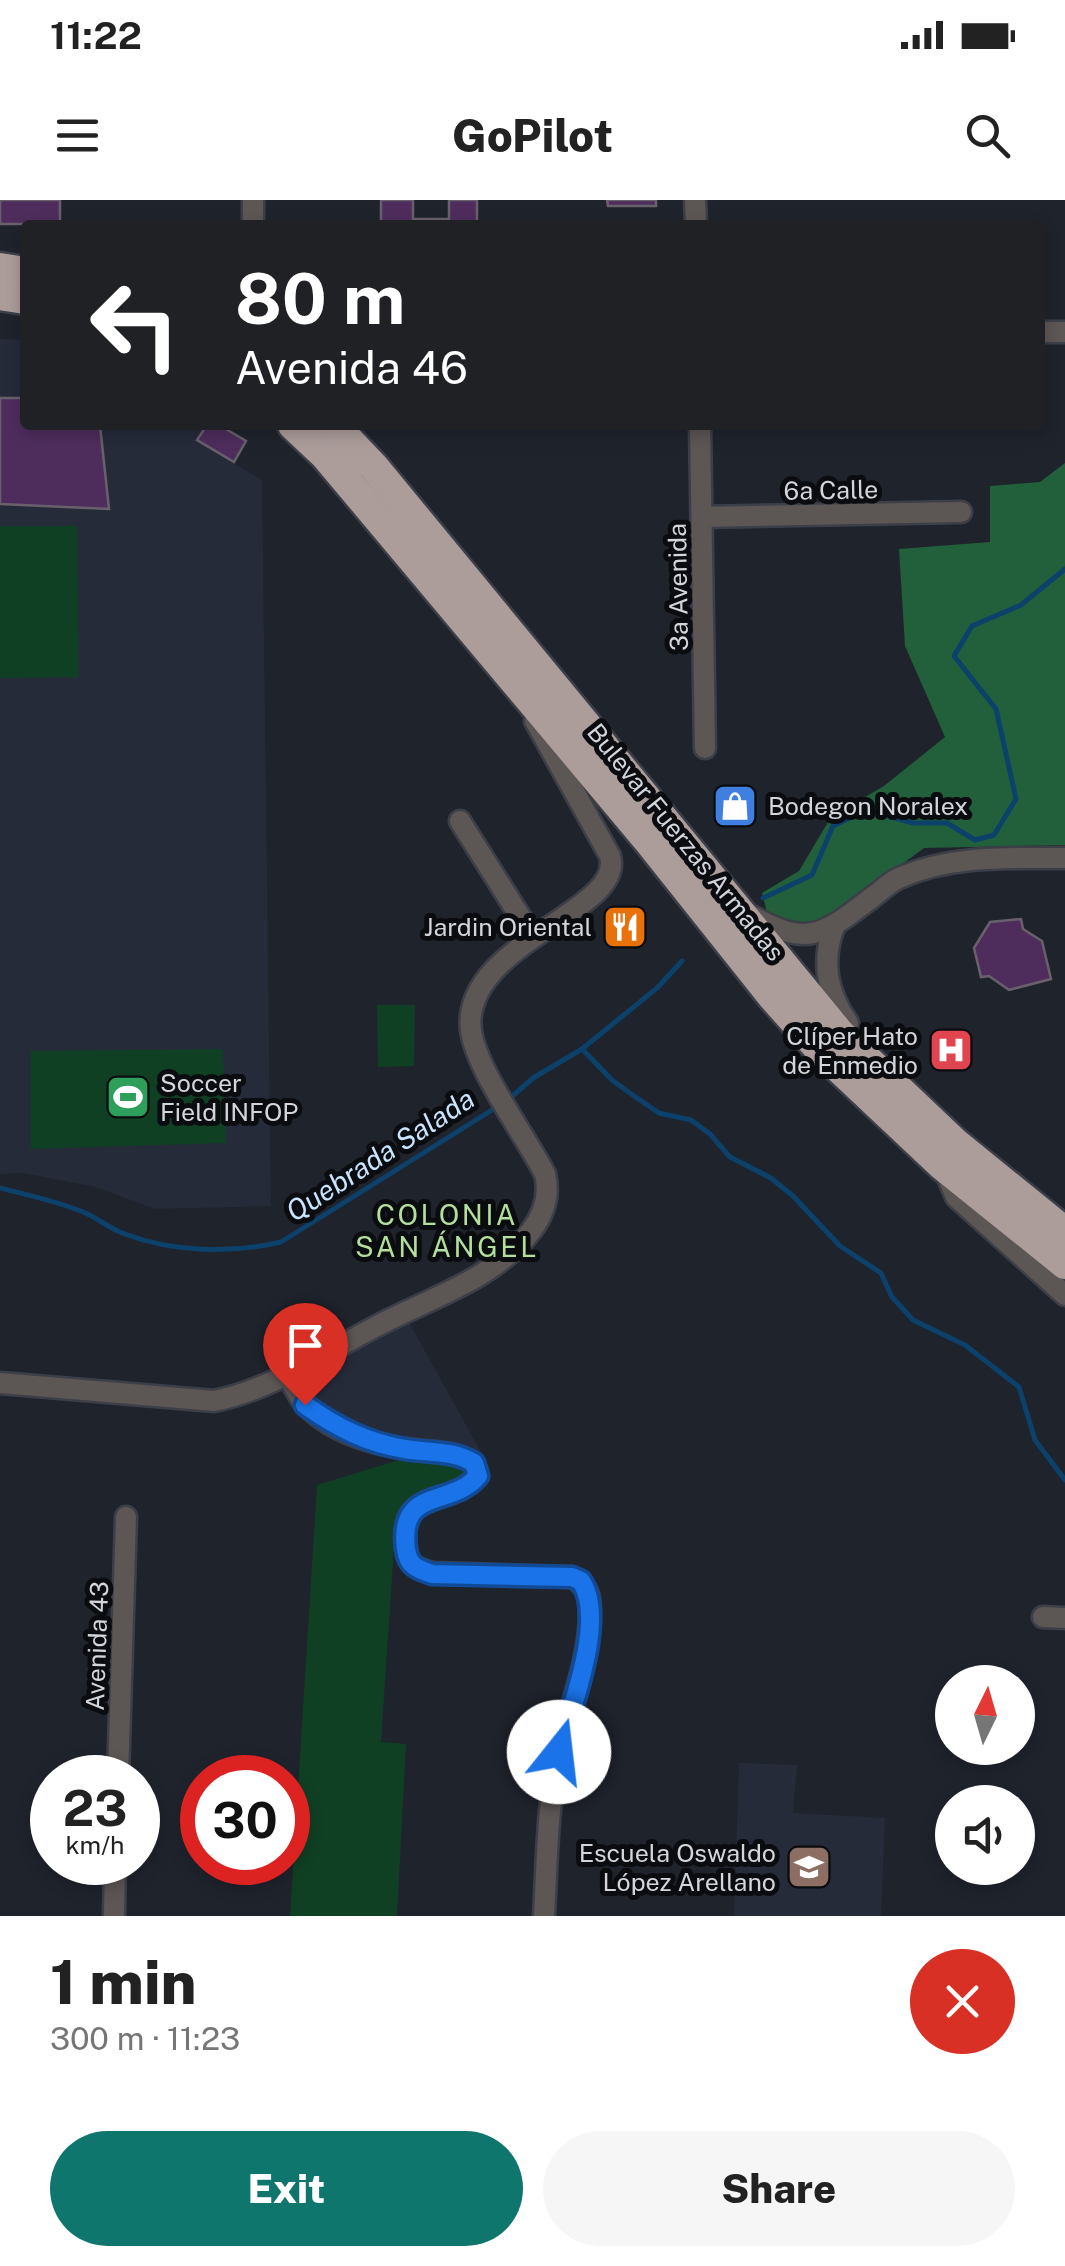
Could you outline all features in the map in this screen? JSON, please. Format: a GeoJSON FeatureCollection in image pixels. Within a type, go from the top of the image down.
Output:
{"type":"FeatureCollection","features":[{"type":"Feature","properties":{"kind":"highway","name":"Bulevar Fuerzas Armadas"},"geometry":{"type":"LineString","coordinates":[[299,430],[325,454],[804,1031],[942,1165],[1065,1264]]}},
{"type":"Feature","properties":{"kind":"highway","name":"Bulevar Fuerzas Armadas"},"geometry":{"type":"LineString","coordinates":[[339,430],[840,1034],[954,1143],[1065,1232]]}},
{"type":"Feature","properties":{"kind":"street","name":"3a Avenida"},"geometry":{"type":"LineString","coordinates":[[700,430],[705,748]]}},
{"type":"Feature","properties":{"kind":"street","name":"6a Calle"},"geometry":{"type":"LineString","coordinates":[[702,517],[961,512]]}},
{"type":"Feature","properties":{"kind":"street"},"geometry":{"type":"LineString","coordinates":[[0,1383],[214,1400],[287,1373],[479,1275],[532,1230],[546,1204],[545,1174],[490,1078],[472,1034],[476,1000],[485,979],[533,937],[601,890],[613,870],[610,856],[510,675]]}},
{"type":"Feature","properties":{"kind":"street"},"geometry":{"type":"LineString","coordinates":[[460,821],[533,937]]}},
{"type":"Feature","properties":{"kind":"street"},"geometry":{"type":"LineString","coordinates":[[610,856],[644,836]]}},
{"type":"Feature","properties":{"kind":"street"},"geometry":{"type":"LineString","coordinates":[[732,905],[788,935],[834,926],[896,878],[956,860],[1065,858]]}},
{"type":"Feature","properties":{"kind":"street"},"geometry":{"type":"LineString","coordinates":[[834,926],[826,958],[834,1004],[887,1080]]}},
{"type":"Feature","properties":{"kind":"street"},"geometry":{"type":"LineString","coordinates":[[942,1165],[956,1197],[1065,1295]]}},
{"type":"Feature","properties":{"kind":"street"},"geometry":{"type":"LineString","coordinates":[[287,1373],[305,1405],[344,1430],[405,1449],[454,1454],[474,1463],[478,1476],[472,1483],[422,1503],[409,1515],[404,1534],[407,1560],[417,1569],[432,1574],[572,1577],[586,1589],[590,1604],[586,1644],[552,1788],[544,1916]]}},
{"type":"Feature","properties":{"kind":"street","name":"Avenida 43"},"geometry":{"type":"LineString","coordinates":[[119,1755],[126,1517]]}},
{"type":"Feature","properties":{"kind":"street"},"geometry":{"type":"LineString","coordinates":[[1043,1616],[1065,1618]]}},
{"type":"Feature","properties":{"kind":"street"},"geometry":{"type":"LineString","coordinates":[[114,1916],[115,1885]]}},
{"type":"Feature","properties":{"kind":"shaded area"},"geometry":{"type":"Polygon","coordinates":[[[0,339],[20,340],[20,430],[202,430],[196,441],[262,480],[271,1206],[155,1209],[96,1187],[23,1173],[0,1174],[0,339]]]}},
{"type":"Feature","properties":{"kind":"shaded area"},"geometry":{"type":"Polygon","coordinates":[[[407,1319],[486,1461],[478,1466],[403,1447],[325,1416],[293,1377],[407,1319]]]}},
{"type":"Feature","properties":{"kind":"shaded area","name":"Escuela Oswaldo López Arellano"},"geometry":{"type":"Polygon","coordinates":[[[739,1763],[797,1765],[793,1813],[885,1818],[881,1916],[734,1916],[739,1763]]]}},
{"type":"Feature","properties":{"kind":"green space"},"geometry":{"type":"Polygon","coordinates":[[[1065,463],[1065,845],[924,848],[828,919],[792,928],[768,916],[762,893],[799,871],[831,817],[884,786],[945,737],[905,646],[899,549],[990,542],[990,486],[1040,482],[1065,463]]]}},
{"type":"Feature","properties":{"kind":"green space"},"geometry":{"type":"Polygon","coordinates":[[[0,526],[77,526],[79,677],[0,678],[0,526]]]}},
{"type":"Feature","properties":{"kind":"green space"},"geometry":{"type":"Polygon","coordinates":[[[377,1005],[415,1005],[414,1066],[378,1067],[377,1005]]]}},
{"type":"Feature","properties":{"kind":"green space","name":"Soccer Field INFOP"},"geometry":{"type":"Polygon","coordinates":[[[223,1049],[226,1143],[31,1149],[31,1051],[223,1049]]]}},
{"type":"Feature","properties":{"kind":"green space"},"geometry":{"type":"Polygon","coordinates":[[[412,1456],[447,1460],[465,1472],[456,1481],[427,1489],[408,1500],[395,1532],[381,1742],[406,1744],[397,1916],[290,1916],[292,1885],[310,1885],[310,1755],[300,1755],[317,1485],[412,1456]]]}},
{"type":"Feature","properties":{"kind":"building"},"geometry":{"type":"Polygon","coordinates":[[[0,200],[60,200],[60,220],[0,224],[0,200]]]}},
{"type":"Feature","properties":{"kind":"building"},"geometry":{"type":"Polygon","coordinates":[[[381,200],[413,200],[413,219],[449,219],[449,200],[477,200],[477,220],[381,220],[381,200]]]}},
{"type":"Feature","properties":{"kind":"building"},"geometry":{"type":"Polygon","coordinates":[[[607,200],[656,200],[656,206],[608,206],[607,200]]]}},
{"type":"Feature","properties":{"kind":"building"},"geometry":{"type":"Polygon","coordinates":[[[0,398],[20,398],[20,430],[101,430],[109,509],[0,504],[0,398]]]}},
{"type":"Feature","properties":{"kind":"building"},"geometry":{"type":"Polygon","coordinates":[[[204,430],[227,430],[246,441],[234,462],[197,440],[204,430]]]}},
{"type":"Feature","properties":{"kind":"building"},"geometry":{"type":"Polygon","coordinates":[[[1021,919],[1023,929],[1042,941],[1051,979],[1009,990],[989,976],[981,977],[974,948],[990,922],[1021,919]]]}},
{"type":"Feature","properties":{"kind":"waterway","name":"Quebrada Salada"},"geometry":{"type":"LineString","coordinates":[[763,898],[812,875],[833,826],[867,810],[913,823],[947,823],[975,840],[994,835],[1016,799],[996,709],[954,656],[972,626],[1021,605],[1065,569]]}},
{"type":"Feature","properties":{"kind":"waterway","name":"Quebrada Salada"},"geometry":{"type":"LineString","coordinates":[[509,1099],[533,1078],[582,1049],[657,988],[682,961]]}},
{"type":"Feature","properties":{"kind":"waterway"},"geometry":{"type":"LineString","coordinates":[[582,1049],[634,1096],[659,1113],[691,1120],[730,1157],[771,1178],[840,1246],[881,1273],[892,1297],[913,1320],[965,1345],[1019,1387],[1035,1440],[1065,1480]]}},
{"type":"Feature","properties":{"kind":"waterway","name":"Quebrada Salada"},"geometry":{"type":"LineString","coordinates":[[0,1188],[73,1208],[120,1232],[162,1245],[202,1249],[262,1246],[281,1242],[500,1105]]}},
{"type":"Feature","properties":{"kind":"place","name":"Bodegon Noralex"},"geometry":{"type":"Point","coordinates":[735,806]}},
{"type":"Feature","properties":{"kind":"place","name":"Jardin Oriental"},"geometry":{"type":"Point","coordinates":[625,927]}},
{"type":"Feature","properties":{"kind":"place","name":"Clíper Hato de Enmedio"},"geometry":{"type":"Point","coordinates":[951,1050]}},
{"type":"Feature","properties":{"kind":"place","name":"Soccer Field INFOP"},"geometry":{"type":"Point","coordinates":[128,1097]}},
{"type":"Feature","properties":{"kind":"place","name":"Escuela Oswaldo López Arellano"},"geometry":{"type":"Point","coordinates":[809,1867]}},
{"type":"Feature","properties":{"kind":"district","name":"COLONIA SAN ÁNGEL"},"geometry":{"type":"Point","coordinates":[447,1231]}},
{"type":"Feature","properties":{"kind":"route"},"geometry":{"type":"LineString","coordinates":[[305,1405],[325,1420],[369,1440],[405,1449],[454,1454],[474,1463],[478,1476],[472,1483],[422,1503],[409,1515],[404,1534],[407,1560],[417,1569],[432,1574],[572,1577],[581,1581],[590,1604],[588,1634],[559,1752]]}}]}
